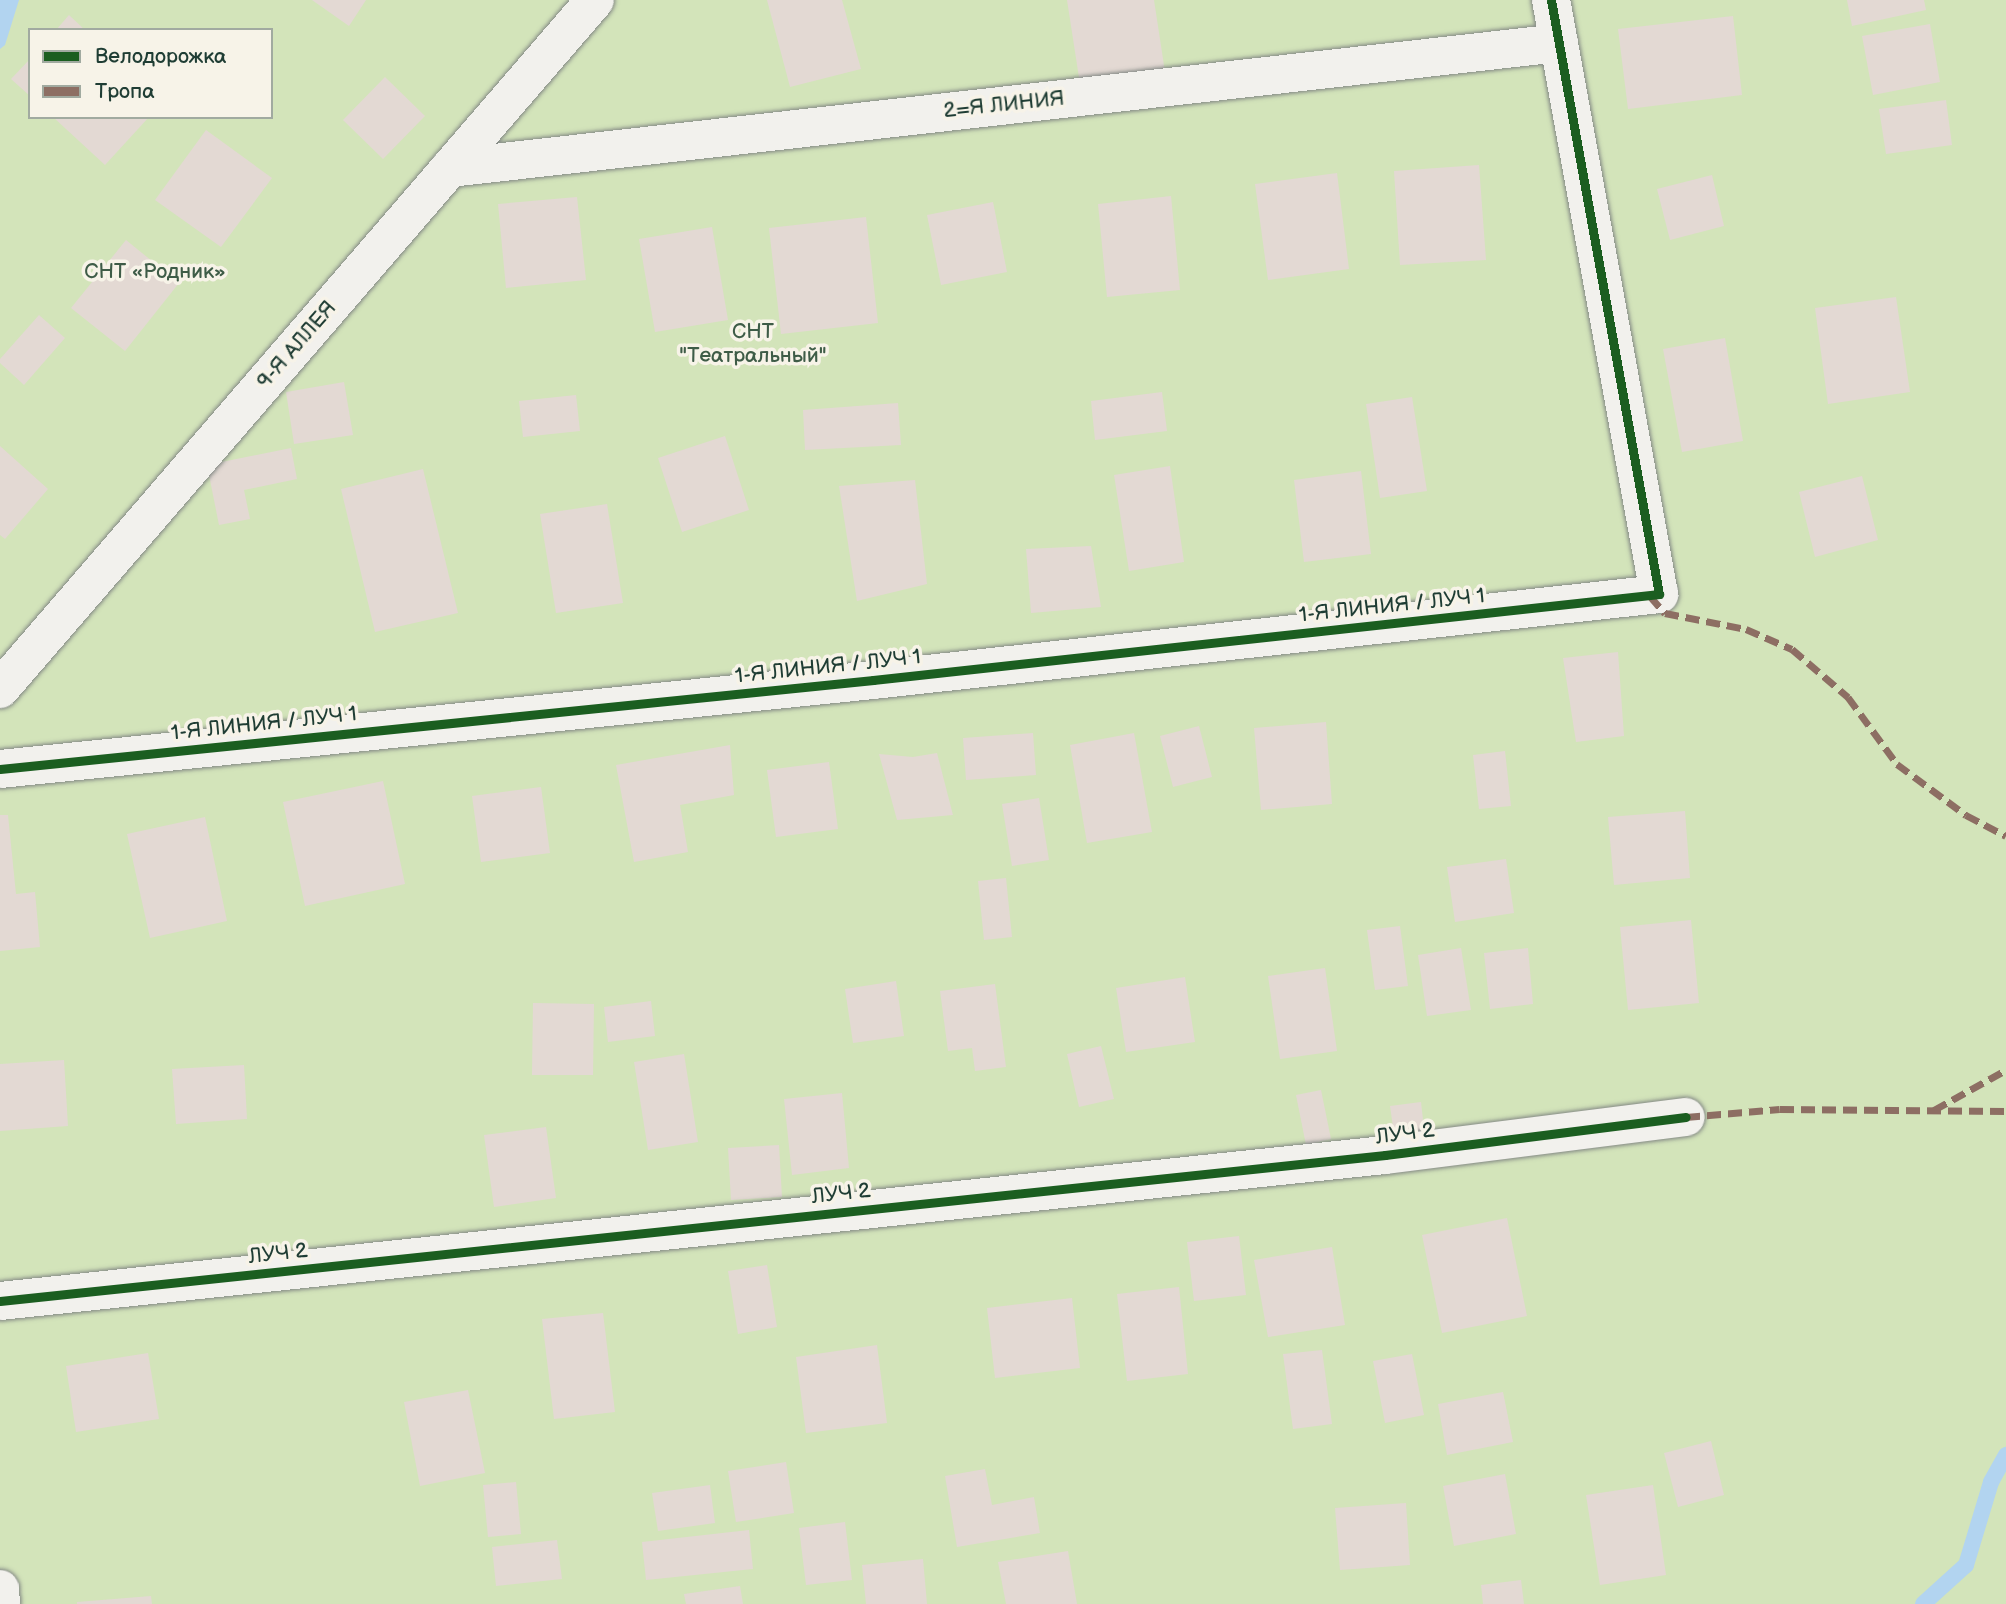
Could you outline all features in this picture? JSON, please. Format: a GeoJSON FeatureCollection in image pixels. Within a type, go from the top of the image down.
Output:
{"type":"FeatureCollection","features":[{"type":"Feature","properties":{"kind":"street","name":"9-Я АЛЛЕЯ"},"geometry":{"type":"LineString","coordinates":[[0,689],[595,0]]}},
{"type":"Feature","properties":{"kind":"street"},"geometry":{"type":"LineString","coordinates":[[1551,0],[1559,43]]}},
{"type":"Feature","properties":{"kind":"street","name":"2=Я ЛИНИЯ"},"geometry":{"type":"LineString","coordinates":[[450,167],[1559,43]]}},
{"type":"Feature","properties":{"kind":"street","name":"1-Я ЛИНИЯ / ЛУЧ 1"},"geometry":{"type":"LineString","coordinates":[[0,769],[873,680],[1659,594],[1559,43]]}},
{"type":"Feature","properties":{"kind":"street","name":"ЛУЧ 2"},"geometry":{"type":"LineString","coordinates":[[0,1301],[1385,1155],[1686,1117]]}},
{"type":"Feature","properties":{"kind":"street"},"geometry":{"type":"LineString","coordinates":[[0,1589],[1,1604]]}},
{"type":"Feature","properties":{"kind":"green space"},"geometry":{"type":"Polygon","coordinates":[[[0,0],[2006,0],[2006,1604],[0,1604],[0,0]]]}},
{"type":"Feature","properties":{"kind":"water"},"geometry":{"type":"Polygon","coordinates":[[[0,0],[19,0],[5,45],[0,49],[0,0]]]}},
{"type":"Feature","properties":{"kind":"building"},"geometry":{"type":"Polygon","coordinates":[[[312,0],[366,0],[349,26],[312,0]]]}},
{"type":"Feature","properties":{"kind":"building"},"geometry":{"type":"Polygon","coordinates":[[[767,0],[842,0],[861,69],[790,87],[767,0]]]}},
{"type":"Feature","properties":{"kind":"building"},"geometry":{"type":"Polygon","coordinates":[[[1067,0],[1154,0],[1165,72],[1080,84],[1067,0]]]}},
{"type":"Feature","properties":{"kind":"building"},"geometry":{"type":"Polygon","coordinates":[[[1847,0],[1924,0],[1926,10],[1852,26],[1847,0]]]}},
{"type":"Feature","properties":{"kind":"building"},"geometry":{"type":"Polygon","coordinates":[[[69,15],[83,28],[58,28],[69,15]]]}},
{"type":"Feature","properties":{"kind":"building"},"geometry":{"type":"Polygon","coordinates":[[[1733,16],[1742,95],[1628,109],[1618,29],[1733,16]]]}},
{"type":"Feature","properties":{"kind":"building"},"geometry":{"type":"Polygon","coordinates":[[[1930,24],[1940,82],[1873,95],[1862,36],[1930,24]]]}},
{"type":"Feature","properties":{"kind":"building"},"geometry":{"type":"Polygon","coordinates":[[[28,61],[28,94],[11,79],[28,61]]]}},
{"type":"Feature","properties":{"kind":"building"},"geometry":{"type":"Polygon","coordinates":[[[385,77],[425,116],[383,159],[343,120],[385,77]]]}},
{"type":"Feature","properties":{"kind":"building"},"geometry":{"type":"Polygon","coordinates":[[[1946,100],[1952,145],[1886,154],[1879,109],[1946,100]]]}},
{"type":"Feature","properties":{"kind":"building"},"geometry":{"type":"Polygon","coordinates":[[[55,119],[147,119],[105,165],[55,119]]]}},
{"type":"Feature","properties":{"kind":"building"},"geometry":{"type":"Polygon","coordinates":[[[206,130],[272,178],[221,247],[155,200],[206,130]]]}},
{"type":"Feature","properties":{"kind":"building"},"geometry":{"type":"Polygon","coordinates":[[[1479,165],[1486,260],[1400,265],[1394,171],[1479,165]]]}},
{"type":"Feature","properties":{"kind":"building"},"geometry":{"type":"Polygon","coordinates":[[[1337,173],[1349,269],[1268,280],[1255,184],[1337,173]]]}},
{"type":"Feature","properties":{"kind":"building"},"geometry":{"type":"Polygon","coordinates":[[[1712,175],[1724,226],[1670,240],[1657,189],[1712,175]]]}},
{"type":"Feature","properties":{"kind":"building"},"geometry":{"type":"Polygon","coordinates":[[[1171,196],[1180,290],[1107,297],[1098,204],[1171,196]]]}},
{"type":"Feature","properties":{"kind":"building"},"geometry":{"type":"Polygon","coordinates":[[[577,197],[586,280],[506,288],[498,204],[577,197]]]}},
{"type":"Feature","properties":{"kind":"building"},"geometry":{"type":"Polygon","coordinates":[[[993,202],[1007,272],[941,285],[927,215],[993,202]]]}},
{"type":"Feature","properties":{"kind":"building"},"geometry":{"type":"Polygon","coordinates":[[[866,217],[878,323],[781,334],[769,228],[866,217]]]}},
{"type":"Feature","properties":{"kind":"building"},"geometry":{"type":"Polygon","coordinates":[[[712,227],[728,320],[655,332],[639,239],[712,227]]]}},
{"type":"Feature","properties":{"kind":"building"},"geometry":{"type":"Polygon","coordinates":[[[126,240],[179,283],[125,351],[71,308],[126,240]]]}},
{"type":"Feature","properties":{"kind":"building"},"geometry":{"type":"Polygon","coordinates":[[[1896,297],[1910,392],[1828,404],[1815,308],[1896,297]]]}},
{"type":"Feature","properties":{"kind":"building"},"geometry":{"type":"Polygon","coordinates":[[[39,315],[65,338],[24,385],[0,363],[0,359],[39,315]]]}},
{"type":"Feature","properties":{"kind":"building"},"geometry":{"type":"Polygon","coordinates":[[[1725,338],[1743,441],[1682,452],[1663,349],[1725,338]]]}},
{"type":"Feature","properties":{"kind":"building"},"geometry":{"type":"Polygon","coordinates":[[[344,382],[353,435],[294,444],[286,392],[344,382]]]}},
{"type":"Feature","properties":{"kind":"building"},"geometry":{"type":"Polygon","coordinates":[[[1162,392],[1167,431],[1095,440],[1091,401],[1162,392]]]}},
{"type":"Feature","properties":{"kind":"building"},"geometry":{"type":"Polygon","coordinates":[[[576,395],[580,431],[523,437],[519,401],[576,395]]]}},
{"type":"Feature","properties":{"kind":"building"},"geometry":{"type":"Polygon","coordinates":[[[1412,397],[1427,491],[1380,498],[1366,404],[1412,397]]]}},
{"type":"Feature","properties":{"kind":"building"},"geometry":{"type":"Polygon","coordinates":[[[898,403],[901,445],[805,450],[803,410],[898,403]]]}},
{"type":"Feature","properties":{"kind":"building"},"geometry":{"type":"Polygon","coordinates":[[[725,436],[749,510],[682,532],[658,458],[725,436]]]}},
{"type":"Feature","properties":{"kind":"building"},"geometry":{"type":"Polygon","coordinates":[[[0,446],[48,489],[5,539],[0,535],[0,446]]]}},
{"type":"Feature","properties":{"kind":"building"},"geometry":{"type":"Polygon","coordinates":[[[291,448],[297,479],[244,490],[250,519],[219,525],[207,465],[291,448]]]}},
{"type":"Feature","properties":{"kind":"building"},"geometry":{"type":"Polygon","coordinates":[[[1170,466],[1184,562],[1129,571],[1114,475],[1170,466]]]}},
{"type":"Feature","properties":{"kind":"building"},"geometry":{"type":"Polygon","coordinates":[[[423,469],[458,613],[375,632],[341,489],[423,469]]]}},
{"type":"Feature","properties":{"kind":"building"},"geometry":{"type":"Polygon","coordinates":[[[1361,471],[1371,554],[1304,562],[1294,480],[1361,471]]]}},
{"type":"Feature","properties":{"kind":"building"},"geometry":{"type":"Polygon","coordinates":[[[1862,476],[1878,540],[1815,557],[1799,492],[1862,476]]]}},
{"type":"Feature","properties":{"kind":"building"},"geometry":{"type":"Polygon","coordinates":[[[915,480],[927,584],[857,601],[839,486],[915,480]]]}},
{"type":"Feature","properties":{"kind":"building"},"geometry":{"type":"Polygon","coordinates":[[[607,504],[623,603],[556,613],[540,514],[607,504]]]}},
{"type":"Feature","properties":{"kind":"building"},"geometry":{"type":"Polygon","coordinates":[[[1091,546],[1101,607],[1031,613],[1026,549],[1091,546]]]}},
{"type":"Feature","properties":{"kind":"building"},"geometry":{"type":"Polygon","coordinates":[[[1618,652],[1624,736],[1576,742],[1563,658],[1618,652]]]}},
{"type":"Feature","properties":{"kind":"building"},"geometry":{"type":"Polygon","coordinates":[[[1326,722],[1332,804],[1261,810],[1254,728],[1326,722]]]}},
{"type":"Feature","properties":{"kind":"building"},"geometry":{"type":"Polygon","coordinates":[[[1199,726],[1212,777],[1173,787],[1160,736],[1199,726]]]}},
{"type":"Feature","properties":{"kind":"building"},"geometry":{"type":"Polygon","coordinates":[[[1033,733],[1036,775],[966,780],[963,738],[1033,733]]]}},
{"type":"Feature","properties":{"kind":"building"},"geometry":{"type":"Polygon","coordinates":[[[1134,733],[1152,832],[1087,843],[1070,745],[1134,733]]]}},
{"type":"Feature","properties":{"kind":"building"},"geometry":{"type":"Polygon","coordinates":[[[730,745],[734,795],[680,805],[688,852],[634,862],[616,765],[730,745]]]}},
{"type":"Feature","properties":{"kind":"building"},"geometry":{"type":"Polygon","coordinates":[[[1505,751],[1511,806],[1479,809],[1473,755],[1505,751]]]}},
{"type":"Feature","properties":{"kind":"building"},"geometry":{"type":"Polygon","coordinates":[[[937,753],[953,815],[897,820],[879,754],[913,757],[937,753]]]}},
{"type":"Feature","properties":{"kind":"building"},"geometry":{"type":"Polygon","coordinates":[[[829,762],[838,829],[776,837],[767,770],[829,762]]]}},
{"type":"Feature","properties":{"kind":"building"},"geometry":{"type":"Polygon","coordinates":[[[383,781],[405,884],[305,906],[283,802],[383,781]]]}},
{"type":"Feature","properties":{"kind":"building"},"geometry":{"type":"Polygon","coordinates":[[[541,787],[550,853],[481,862],[472,796],[541,787]]]}},
{"type":"Feature","properties":{"kind":"building"},"geometry":{"type":"Polygon","coordinates":[[[1039,798],[1049,860],[1012,866],[1002,804],[1039,798]]]}},
{"type":"Feature","properties":{"kind":"building"},"geometry":{"type":"Polygon","coordinates":[[[1685,811],[1690,878],[1614,885],[1608,817],[1685,811]]]}},
{"type":"Feature","properties":{"kind":"building"},"geometry":{"type":"Polygon","coordinates":[[[0,815],[8,815],[16,894],[35,892],[40,947],[0,951],[0,815]]]}},
{"type":"Feature","properties":{"kind":"building"},"geometry":{"type":"Polygon","coordinates":[[[205,817],[227,921],[150,938],[127,834],[205,817]]]}},
{"type":"Feature","properties":{"kind":"building"},"geometry":{"type":"Polygon","coordinates":[[[1506,859],[1514,913],[1455,922],[1447,867],[1506,859]]]}},
{"type":"Feature","properties":{"kind":"building"},"geometry":{"type":"Polygon","coordinates":[[[1006,878],[1012,937],[984,940],[978,881],[1006,878]]]}},
{"type":"Feature","properties":{"kind":"building"},"geometry":{"type":"Polygon","coordinates":[[[1691,920],[1699,1003],[1628,1010],[1620,927],[1691,920]]]}},
{"type":"Feature","properties":{"kind":"building"},"geometry":{"type":"Polygon","coordinates":[[[1400,926],[1408,986],[1375,990],[1367,930],[1400,926]]]}},
{"type":"Feature","properties":{"kind":"building"},"geometry":{"type":"Polygon","coordinates":[[[1461,948],[1471,1010],[1427,1016],[1418,955],[1461,948]]]}},
{"type":"Feature","properties":{"kind":"building"},"geometry":{"type":"Polygon","coordinates":[[[1528,948],[1533,1004],[1490,1009],[1484,953],[1528,948]]]}},
{"type":"Feature","properties":{"kind":"building"},"geometry":{"type":"Polygon","coordinates":[[[1325,968],[1337,1051],[1280,1059],[1268,976],[1325,968]]]}},
{"type":"Feature","properties":{"kind":"building"},"geometry":{"type":"Polygon","coordinates":[[[1185,977],[1195,1042],[1126,1052],[1116,988],[1185,977]]]}},
{"type":"Feature","properties":{"kind":"building"},"geometry":{"type":"Polygon","coordinates":[[[896,981],[904,1036],[853,1043],[845,989],[896,981]]]}},
{"type":"Feature","properties":{"kind":"building"},"geometry":{"type":"Polygon","coordinates":[[[995,984],[1006,1067],[975,1071],[972,1048],[948,1051],[940,991],[995,984]]]}},
{"type":"Feature","properties":{"kind":"building"},"geometry":{"type":"Polygon","coordinates":[[[651,1001],[655,1036],[608,1042],[604,1007],[651,1001]]]}},
{"type":"Feature","properties":{"kind":"building"},"geometry":{"type":"Polygon","coordinates":[[[533,1003],[594,1004],[593,1075],[532,1075],[533,1003]]]}},
{"type":"Feature","properties":{"kind":"building"},"geometry":{"type":"Polygon","coordinates":[[[1101,1046],[1114,1099],[1079,1107],[1067,1054],[1101,1046]]]}},
{"type":"Feature","properties":{"kind":"building"},"geometry":{"type":"Polygon","coordinates":[[[684,1054],[698,1142],[648,1150],[634,1062],[684,1054]]]}},
{"type":"Feature","properties":{"kind":"building"},"geometry":{"type":"Polygon","coordinates":[[[64,1060],[68,1126],[0,1131],[0,1064],[64,1060]]]}},
{"type":"Feature","properties":{"kind":"building"},"geometry":{"type":"Polygon","coordinates":[[[244,1065],[247,1119],[176,1124],[172,1069],[244,1065]]]}},
{"type":"Feature","properties":{"kind":"building"},"geometry":{"type":"Polygon","coordinates":[[[1321,1090],[1331,1139],[1306,1145],[1296,1095],[1321,1090]]]}},
{"type":"Feature","properties":{"kind":"building"},"geometry":{"type":"Polygon","coordinates":[[[842,1093],[849,1168],[792,1175],[784,1099],[842,1093]]]}},
{"type":"Feature","properties":{"kind":"building"},"geometry":{"type":"Polygon","coordinates":[[[1421,1102],[1425,1137],[1395,1141],[1390,1106],[1421,1102]]]}},
{"type":"Feature","properties":{"kind":"building"},"geometry":{"type":"Polygon","coordinates":[[[546,1127],[556,1198],[494,1207],[484,1135],[546,1127]]]}},
{"type":"Feature","properties":{"kind":"building"},"geometry":{"type":"Polygon","coordinates":[[[779,1145],[782,1197],[731,1200],[728,1148],[779,1145]]]}},
{"type":"Feature","properties":{"kind":"building"},"geometry":{"type":"Polygon","coordinates":[[[1507,1218],[1527,1316],[1442,1333],[1422,1235],[1507,1218]]]}},
{"type":"Feature","properties":{"kind":"building"},"geometry":{"type":"Polygon","coordinates":[[[1239,1236],[1246,1295],[1194,1301],[1187,1242],[1239,1236]]]}},
{"type":"Feature","properties":{"kind":"building"},"geometry":{"type":"Polygon","coordinates":[[[1332,1247],[1345,1325],[1268,1337],[1254,1260],[1332,1247]]]}},
{"type":"Feature","properties":{"kind":"building"},"geometry":{"type":"Polygon","coordinates":[[[767,1265],[777,1327],[738,1334],[728,1271],[767,1265]]]}},
{"type":"Feature","properties":{"kind":"building"},"geometry":{"type":"Polygon","coordinates":[[[1179,1287],[1188,1374],[1127,1381],[1117,1294],[1179,1287]]]}},
{"type":"Feature","properties":{"kind":"building"},"geometry":{"type":"Polygon","coordinates":[[[1072,1298],[1080,1368],[995,1378],[987,1308],[1072,1298]]]}},
{"type":"Feature","properties":{"kind":"building"},"geometry":{"type":"Polygon","coordinates":[[[603,1313],[615,1412],[554,1419],[542,1319],[603,1313]]]}},
{"type":"Feature","properties":{"kind":"building"},"geometry":{"type":"Polygon","coordinates":[[[877,1345],[887,1423],[806,1433],[796,1357],[877,1345]]]}},
{"type":"Feature","properties":{"kind":"building"},"geometry":{"type":"Polygon","coordinates":[[[1322,1350],[1332,1424],[1293,1429],[1283,1354],[1322,1350]]]}},
{"type":"Feature","properties":{"kind":"building"},"geometry":{"type":"Polygon","coordinates":[[[148,1353],[159,1419],[76,1432],[66,1366],[148,1353]]]}},
{"type":"Feature","properties":{"kind":"building"},"geometry":{"type":"Polygon","coordinates":[[[1412,1354],[1424,1415],[1385,1423],[1373,1361],[1412,1354]]]}},
{"type":"Feature","properties":{"kind":"building"},"geometry":{"type":"Polygon","coordinates":[[[468,1390],[485,1473],[420,1486],[404,1402],[468,1390]]]}},
{"type":"Feature","properties":{"kind":"building"},"geometry":{"type":"Polygon","coordinates":[[[1503,1392],[1513,1442],[1447,1455],[1438,1404],[1503,1392]]]}},
{"type":"Feature","properties":{"kind":"building"},"geometry":{"type":"Polygon","coordinates":[[[1711,1441],[1724,1495],[1678,1507],[1664,1453],[1711,1441]]]}},
{"type":"Feature","properties":{"kind":"building"},"geometry":{"type":"Polygon","coordinates":[[[786,1462],[794,1513],[736,1522],[728,1471],[786,1462]]]}},
{"type":"Feature","properties":{"kind":"building"},"geometry":{"type":"Polygon","coordinates":[[[985,1469],[992,1505],[1034,1497],[1040,1533],[957,1547],[945,1476],[985,1469]]]}},
{"type":"Feature","properties":{"kind":"building"},"geometry":{"type":"Polygon","coordinates":[[[1505,1474],[1516,1534],[1454,1546],[1443,1486],[1505,1474]]]}},
{"type":"Feature","properties":{"kind":"building"},"geometry":{"type":"Polygon","coordinates":[[[516,1482],[521,1534],[488,1537],[483,1485],[516,1482]]]}},
{"type":"Feature","properties":{"kind":"building"},"geometry":{"type":"Polygon","coordinates":[[[710,1485],[715,1523],[658,1531],[652,1493],[710,1485]]]}},
{"type":"Feature","properties":{"kind":"building"},"geometry":{"type":"Polygon","coordinates":[[[1653,1485],[1666,1575],[1600,1585],[1586,1495],[1653,1485]]]}},
{"type":"Feature","properties":{"kind":"building"},"geometry":{"type":"Polygon","coordinates":[[[1406,1503],[1410,1565],[1340,1570],[1335,1508],[1406,1503]]]}},
{"type":"Feature","properties":{"kind":"building"},"geometry":{"type":"Polygon","coordinates":[[[845,1522],[852,1580],[806,1585],[799,1528],[845,1522]]]}},
{"type":"Feature","properties":{"kind":"building"},"geometry":{"type":"Polygon","coordinates":[[[749,1530],[753,1569],[646,1580],[642,1542],[749,1530]]]}},
{"type":"Feature","properties":{"kind":"building"},"geometry":{"type":"Polygon","coordinates":[[[557,1540],[562,1579],[496,1586],[492,1547],[557,1540]]]}},
{"type":"Feature","properties":{"kind":"building"},"geometry":{"type":"Polygon","coordinates":[[[1068,1551],[1077,1604],[1006,1604],[998,1562],[1068,1551]]]}},
{"type":"Feature","properties":{"kind":"building"},"geometry":{"type":"Polygon","coordinates":[[[923,1559],[927,1604],[866,1604],[862,1565],[923,1559]]]}},
{"type":"Feature","properties":{"kind":"building"},"geometry":{"type":"Polygon","coordinates":[[[1521,1580],[1524,1604],[1483,1604],[1481,1585],[1521,1580]]]}},
{"type":"Feature","properties":{"kind":"building"},"geometry":{"type":"Polygon","coordinates":[[[740,1586],[743,1604],[686,1604],[684,1594],[740,1586]]]}},
{"type":"Feature","properties":{"kind":"building"},"geometry":{"type":"Polygon","coordinates":[[[151,1596],[152,1604],[77,1604],[77,1602],[151,1596]]]}},
{"type":"Feature","properties":{"kind":"waterway"},"geometry":{"type":"LineString","coordinates":[[1923,1604],[1966,1565],[1991,1482],[2006,1455]]}},
{"type":"Feature","properties":{"kind":"marked path"},"geometry":{"type":"LineString","coordinates":[[1650,596],[1665,613],[1746,629],[1792,649],[1848,697],[1897,764],[1966,815],[2006,836]]}},
{"type":"Feature","properties":{"kind":"marked path"},"geometry":{"type":"LineString","coordinates":[[1934,1110],[2006,1070]]}},
{"type":"Feature","properties":{"kind":"marked path"},"geometry":{"type":"LineString","coordinates":[[1686,1117],[1780,1109],[2006,1111]]}},
{"type":"Feature","properties":{"kind":"cycle path"},"geometry":{"type":"LineString","coordinates":[[0,769],[873,680],[1659,594],[1551,0]]}},
{"type":"Feature","properties":{"kind":"cycle path"},"geometry":{"type":"LineString","coordinates":[[0,1301],[1385,1155],[1686,1117]]}},
{"type":"Feature","properties":{"kind":"park label","name":"СНТ «Родник»"},"geometry":{"type":"Point","coordinates":[155,272]}},
{"type":"Feature","properties":{"kind":"park label","name":"СНТ \"Театральный\""},"geometry":{"type":"Point","coordinates":[753,344]}}]}
